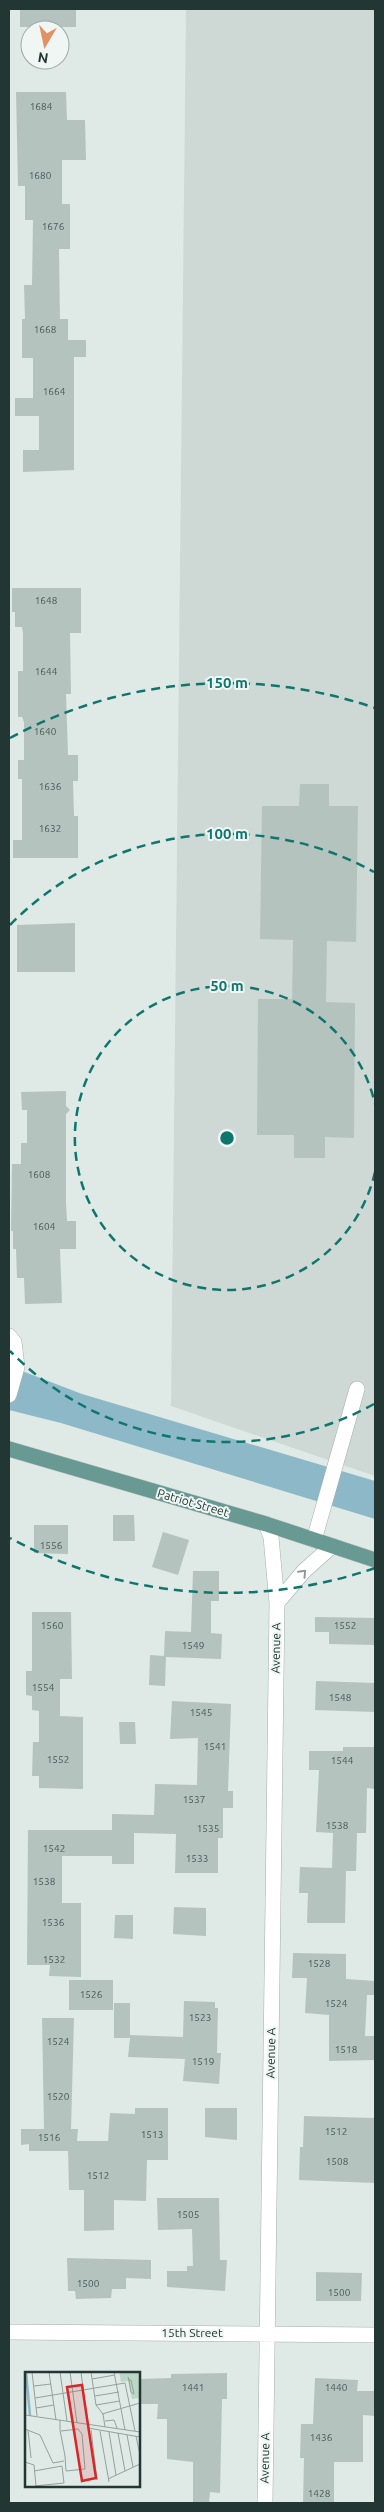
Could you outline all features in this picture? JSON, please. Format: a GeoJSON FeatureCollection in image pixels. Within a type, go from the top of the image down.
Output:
{"type":"FeatureCollection","features":[{"type":"Feature","properties":{"kind":"main road","name":"Patriot Street"},"geometry":{"type":"LineString","coordinates":[[9,1449],[266,1524],[375,1560]]}},
{"type":"Feature","properties":{"kind":"street"},"geometry":{"type":"LineString","coordinates":[[9,1336],[14,1342],[17,1367],[9,1395]]}},
{"type":"Feature","properties":{"kind":"street"},"geometry":{"type":"LineString","coordinates":[[314,1540],[357,1389]]}},
{"type":"Feature","properties":{"kind":"street","name":"Avenue A"},"geometry":{"type":"LineString","coordinates":[[264,2503],[277,1603],[271,1537],[266,1524]]}},
{"type":"Feature","properties":{"kind":"street"},"geometry":{"type":"LineString","coordinates":[[277,1603],[304,1571],[332,1546]]}},
{"type":"Feature","properties":{"kind":"street","name":"15th Street"},"geometry":{"type":"LineString","coordinates":[[9,2332],[375,2335]]}},
{"type":"Feature","properties":{"kind":"shaded area"},"geometry":{"type":"Polygon","coordinates":[[[186,9],[375,9],[375,1476],[171,1406],[186,9]]]}},
{"type":"Feature","properties":{"kind":"water"},"geometry":{"type":"Polygon","coordinates":[[[9,1366],[82,1394],[375,1481],[375,1519],[61,1423],[9,1410],[9,1366]]]}},
{"type":"Feature","properties":{"kind":"building"},"geometry":{"type":"Polygon","coordinates":[[[20,9],[76,9],[76,27],[70,27],[70,20],[20,20],[20,9]]]}},
{"type":"Feature","properties":{"kind":"building"},"geometry":{"type":"Polygon","coordinates":[[[16,92],[66,92],[67,120],[85,120],[86,160],[62,160],[62,204],[70,204],[70,249],[59,249],[60,319],[68,319],[68,340],[86,340],[86,357],[74,357],[74,470],[23,472],[23,450],[39,450],[39,416],[15,416],[15,398],[33,398],[33,358],[22,358],[22,319],[25,319],[24,285],[32,285],[33,220],[25,220],[25,186],[18,186],[16,92]]]}},
{"type":"Feature","properties":{"kind":"building"},"geometry":{"type":"Polygon","coordinates":[[[12,588],[81,588],[81,633],[70,633],[71,694],[66,694],[68,755],[78,755],[78,781],[73,781],[74,816],[78,816],[78,858],[13,858],[13,840],[22,840],[22,779],[18,779],[18,760],[24,760],[24,722],[22,717],[18,717],[18,671],[23,671],[23,633],[22,627],[15,627],[15,612],[12,612],[12,588]]]}},
{"type":"Feature","properties":{"kind":"building"},"geometry":{"type":"Polygon","coordinates":[[[300,784],[329,784],[329,806],[358,806],[356,942],[327,941],[326,1002],[355,1003],[354,1138],[325,1137],[325,1158],[294,1158],[294,1135],[257,1135],[258,999],[292,999],[293,940],[260,939],[262,806],[299,806],[300,784]]]}},
{"type":"Feature","properties":{"kind":"building"},"geometry":{"type":"Polygon","coordinates":[[[75,923],[75,972],[17,972],[17,925],[75,923]]]}},
{"type":"Feature","properties":{"kind":"building"},"geometry":{"type":"Polygon","coordinates":[[[66,1091],[66,1106],[70,1110],[66,1114],[67,1221],[76,1221],[76,1249],[60,1249],[62,1303],[25,1304],[24,1278],[17,1278],[16,1249],[13,1249],[13,1231],[11,1231],[12,1164],[21,1164],[21,1143],[27,1143],[27,1110],[22,1110],[21,1092],[66,1091]]]}},
{"type":"Feature","properties":{"kind":"building"},"geometry":{"type":"Polygon","coordinates":[[[113,1515],[134,1515],[135,1541],[113,1541],[113,1515]]]}},
{"type":"Feature","properties":{"kind":"building"},"geometry":{"type":"Polygon","coordinates":[[[34,1525],[68,1525],[68,1554],[34,1553],[34,1525]]]}},
{"type":"Feature","properties":{"kind":"building"},"geometry":{"type":"Polygon","coordinates":[[[163,1532],[189,1540],[178,1575],[152,1567],[163,1532]]]}},
{"type":"Feature","properties":{"kind":"building"},"geometry":{"type":"Polygon","coordinates":[[[193,1571],[219,1571],[219,1601],[211,1601],[211,1633],[222,1634],[221,1659],[166,1657],[165,1686],[149,1685],[150,1655],[164,1656],[165,1631],[191,1632],[193,1571]]]}},
{"type":"Feature","properties":{"kind":"building"},"geometry":{"type":"Polygon","coordinates":[[[32,1612],[71,1612],[72,1679],[60,1679],[60,1716],[83,1717],[83,1789],[39,1788],[39,1776],[32,1776],[33,1742],[39,1742],[39,1711],[32,1710],[32,1696],[26,1695],[26,1671],[32,1671],[32,1612]]]}},
{"type":"Feature","properties":{"kind":"building"},"geometry":{"type":"Polygon","coordinates":[[[315,1617],[375,1618],[375,1645],[329,1644],[329,1632],[315,1632],[315,1617]]]}},
{"type":"Feature","properties":{"kind":"building"},"geometry":{"type":"Polygon","coordinates":[[[316,1681],[375,1683],[375,1712],[315,1710],[316,1681]]]}},
{"type":"Feature","properties":{"kind":"building"},"geometry":{"type":"Polygon","coordinates":[[[172,1701],[231,1704],[228,1791],[233,1791],[233,1808],[223,1808],[223,1838],[218,1838],[218,1873],[175,1873],[176,1834],[134,1833],[134,1864],[112,1864],[112,1856],[62,1856],[62,1903],[81,1903],[81,1977],[49,1976],[50,1965],[27,1965],[28,1830],[112,1830],[112,1814],[154,1815],[155,1784],[197,1785],[198,1738],[170,1739],[172,1701]]]}},
{"type":"Feature","properties":{"kind":"building"},"geometry":{"type":"Polygon","coordinates":[[[119,1722],[135,1722],[136,1744],[120,1744],[119,1722]]]}},
{"type":"Feature","properties":{"kind":"building"},"geometry":{"type":"Polygon","coordinates":[[[343,1747],[375,1747],[375,1789],[367,1788],[366,1833],[357,1833],[356,1871],[346,1871],[345,1923],[307,1923],[308,1893],[299,1893],[300,1867],[332,1868],[333,1833],[316,1832],[319,1770],[309,1770],[309,1751],[343,1751],[343,1747]]]}},
{"type":"Feature","properties":{"kind":"building"},"geometry":{"type":"Polygon","coordinates":[[[174,1907],[206,1908],[206,1936],[173,1934],[174,1907]]]}},
{"type":"Feature","properties":{"kind":"building"},"geometry":{"type":"Polygon","coordinates":[[[115,1915],[133,1915],[133,1939],[114,1938],[115,1915]]]}},
{"type":"Feature","properties":{"kind":"building"},"geometry":{"type":"Polygon","coordinates":[[[293,1953],[346,1954],[346,1979],[375,1981],[375,1995],[367,1995],[365,2036],[375,2036],[375,2060],[329,2061],[329,2015],[305,2013],[307,1978],[292,1978],[293,1953]]]}},
{"type":"Feature","properties":{"kind":"building"},"geometry":{"type":"Polygon","coordinates":[[[69,1980],[113,1980],[113,2010],[69,2010],[69,1980]]]}},
{"type":"Feature","properties":{"kind":"building"},"geometry":{"type":"Polygon","coordinates":[[[184,2001],[215,2002],[215,2008],[218,2008],[217,2053],[221,2053],[219,2084],[183,2081],[185,2059],[128,2057],[130,2038],[114,2038],[114,2003],[130,2003],[130,2035],[183,2037],[184,2001]]]}},
{"type":"Feature","properties":{"kind":"building"},"geometry":{"type":"Polygon","coordinates":[[[42,2018],[74,2018],[71,2129],[78,2129],[77,2141],[108,2141],[110,2113],[135,2114],[135,2108],[168,2108],[168,2160],[147,2160],[146,2201],[114,2200],[114,2230],[84,2231],[84,2190],[69,2190],[68,2151],[29,2151],[29,2144],[21,2145],[21,2129],[44,2129],[42,2018]]]}},
{"type":"Feature","properties":{"kind":"building"},"geometry":{"type":"Polygon","coordinates":[[[205,2108],[237,2108],[237,2140],[205,2137],[205,2108]]]}},
{"type":"Feature","properties":{"kind":"building"},"geometry":{"type":"Polygon","coordinates":[[[304,2116],[375,2118],[375,2183],[299,2180],[300,2147],[303,2147],[304,2116]]]}},
{"type":"Feature","properties":{"kind":"building"},"geometry":{"type":"Polygon","coordinates":[[[157,2198],[219,2198],[220,2260],[227,2260],[225,2291],[167,2287],[167,2271],[187,2271],[187,2266],[193,2266],[192,2229],[158,2230],[157,2198]]]}},
{"type":"Feature","properties":{"kind":"building"},"geometry":{"type":"Polygon","coordinates":[[[67,2258],[151,2260],[151,2279],[126,2278],[126,2289],[112,2289],[111,2298],[76,2299],[75,2291],[68,2291],[67,2258]]]}},
{"type":"Feature","properties":{"kind":"building"},"geometry":{"type":"Polygon","coordinates":[[[316,2272],[362,2273],[361,2301],[316,2301],[316,2272]]]}},
{"type":"Feature","properties":{"kind":"building"},"geometry":{"type":"Polygon","coordinates":[[[227,2373],[227,2399],[222,2399],[220,2493],[210,2492],[209,2503],[193,2503],[193,2462],[167,2459],[167,2419],[157,2419],[158,2404],[140,2404],[140,2379],[171,2378],[171,2374],[227,2373]]]}},
{"type":"Feature","properties":{"kind":"building"},"geometry":{"type":"Polygon","coordinates":[[[315,2378],[358,2380],[357,2391],[375,2391],[375,2416],[363,2415],[363,2462],[334,2462],[334,2503],[303,2503],[304,2458],[300,2458],[301,2424],[313,2424],[315,2378]]]}}]}
